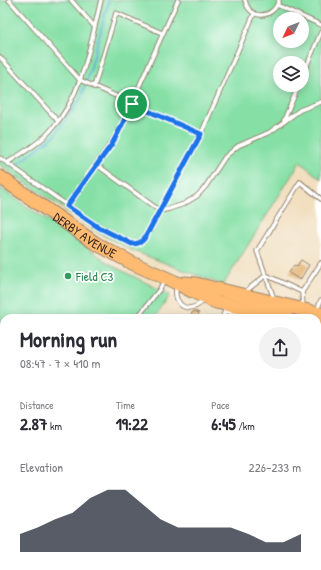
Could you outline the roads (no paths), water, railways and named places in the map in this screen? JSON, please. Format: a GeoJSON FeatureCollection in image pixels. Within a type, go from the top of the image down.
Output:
{"type":"FeatureCollection","features":[{"type":"Feature","properties":{"kind":"highway","name":"DERBY AVENUE"},"geometry":{"type":"LineString","coordinates":[[0,177],[111,252],[132,264],[170,280],[226,308],[244,308],[273,312],[303,310],[310,314]]}},
{"type":"Feature","properties":{"kind":"highway","name":"DERBY AVENUE"},"geometry":{"type":"LineString","coordinates":[[170,280],[196,284],[241,295],[273,312]]}},
{"type":"Feature","properties":{"kind":"lane"},"geometry":{"type":"LineString","coordinates":[[9,0],[82,81],[201,134]]}},
{"type":"Feature","properties":{"kind":"lane"},"geometry":{"type":"LineString","coordinates":[[71,0],[94,26]]}},
{"type":"Feature","properties":{"kind":"lane"},"geometry":{"type":"LineString","coordinates":[[7,163],[36,144],[51,131],[70,106],[82,81],[101,0]]}},
{"type":"Feature","properties":{"kind":"lane"},"geometry":{"type":"LineString","coordinates":[[67,206],[119,131],[178,0]]}},
{"type":"Feature","properties":{"kind":"lane"},"geometry":{"type":"LineString","coordinates":[[245,0],[246,6],[254,14],[265,15],[274,10],[278,0]]}},
{"type":"Feature","properties":{"kind":"lane"},"geometry":{"type":"LineString","coordinates":[[277,5],[321,25]]}},
{"type":"Feature","properties":{"kind":"lane"},"geometry":{"type":"LineString","coordinates":[[94,87],[116,13],[162,34]]}},
{"type":"Feature","properties":{"kind":"lane"},"geometry":{"type":"LineString","coordinates":[[0,158],[98,227],[132,244],[137,244],[146,236],[201,134],[254,14]]}},
{"type":"Feature","properties":{"kind":"lane"},"geometry":{"type":"LineString","coordinates":[[309,60],[321,32]]}},
{"type":"Feature","properties":{"kind":"lane"},"geometry":{"type":"LineString","coordinates":[[0,57],[58,121]]}},
{"type":"Feature","properties":{"kind":"lane"},"geometry":{"type":"LineString","coordinates":[[284,121],[296,92]]}},
{"type":"Feature","properties":{"kind":"lane"},"geometry":{"type":"LineString","coordinates":[[96,165],[160,211],[169,210],[184,204],[197,196],[206,186],[224,157],[238,146],[270,132],[300,110],[321,102]]}},
{"type":"Feature","properties":{"kind":"lane"},"geometry":{"type":"LineString","coordinates":[[273,312],[266,275],[257,251],[300,182],[321,199]]}},
{"type":"Feature","properties":{"kind":"lane"},"geometry":{"type":"LineString","coordinates":[[303,310],[302,292],[321,263]]}},
{"type":"Feature","properties":{"kind":"lane"},"geometry":{"type":"LineString","coordinates":[[266,275],[302,292]]}},
{"type":"Feature","properties":{"kind":"lane"},"geometry":{"type":"LineString","coordinates":[[241,295],[266,275]]}},
{"type":"Feature","properties":{"kind":"lane"},"geometry":{"type":"LineString","coordinates":[[139,314],[159,290],[170,280]]}},
{"type":"Feature","properties":{"kind":"lane"},"geometry":{"type":"LineString","coordinates":[[320,314],[321,300]]}},
{"type":"Feature","properties":{"kind":"lane"},"geometry":{"type":"LineString","coordinates":[[224,314],[226,308]]}},
{"type":"Feature","properties":{"kind":"waterway"},"geometry":{"type":"LineString","coordinates":[[18,164],[55,135],[81,98],[90,71],[109,0]]}},
{"type":"Feature","properties":{"kind":"place","name":"Field C3"},"geometry":{"type":"Point","coordinates":[68,276]}}]}
